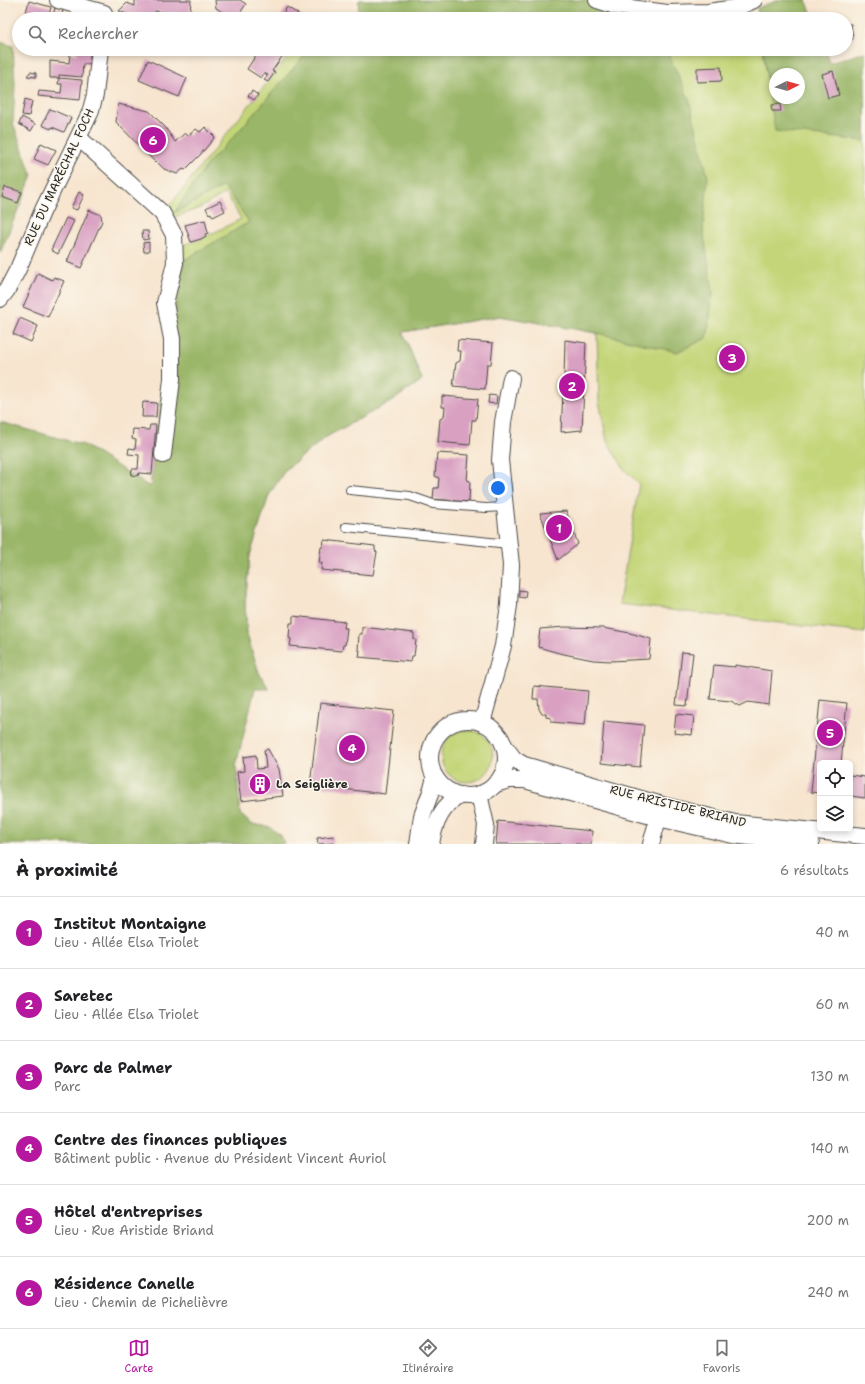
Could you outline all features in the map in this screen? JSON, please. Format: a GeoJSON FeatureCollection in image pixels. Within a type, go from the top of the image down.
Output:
{"type":"FeatureCollection","features":[{"type":"Feature","properties":{"kind":"street"},"geometry":{"type":"LineString","coordinates":[[58,0],[104,11]]}},
{"type":"Feature","properties":{"kind":"street"},"geometry":{"type":"LineString","coordinates":[[597,0],[615,6],[660,12]]}},
{"type":"Feature","properties":{"kind":"street"},"geometry":{"type":"LineString","coordinates":[[708,12],[736,8],[754,0]]}},
{"type":"Feature","properties":{"kind":"street","name":"RUE DU MARÉCHAL FOCH"},"geometry":{"type":"LineString","coordinates":[[0,299],[7,290],[18,269],[43,210],[90,113],[95,95],[99,56]]}},
{"type":"Feature","properties":{"kind":"street"},"geometry":{"type":"LineString","coordinates":[[79,138],[162,213],[174,235],[175,263],[165,303],[172,340],[172,379],[163,455]]}},
{"type":"Feature","properties":{"kind":"street"},"geometry":{"type":"LineString","coordinates":[[482,723],[503,646],[509,605],[511,565],[500,460],[503,422],[511,378]]}},
{"type":"Feature","properties":{"kind":"street"},"geometry":{"type":"LineString","coordinates":[[470,720],[482,723],[498,735],[503,744],[505,765],[495,784],[486,791],[479,794],[462,795],[451,792],[442,786],[435,777],[431,766],[430,754],[433,743],[439,733],[458,721],[470,720]]}},
{"type":"Feature","properties":{"kind":"street","name":"RUE ARISTIDE BRIAND"},"geometry":{"type":"LineString","coordinates":[[503,744],[514,759],[524,765],[733,835],[812,844]]}},
{"type":"Feature","properties":{"kind":"street"},"geometry":{"type":"LineString","coordinates":[[418,844],[422,816],[432,790],[435,777]]}},
{"type":"Feature","properties":{"kind":"street","name":"RUE ARISTIDE BRIAND"},"geometry":{"type":"LineString","coordinates":[[495,784],[509,780],[525,780],[660,811],[735,823],[865,836]]}},
{"type":"Feature","properties":{"kind":"street"},"geometry":{"type":"LineString","coordinates":[[479,794],[486,825],[484,844]]}},
{"type":"Feature","properties":{"kind":"street"},"geometry":{"type":"LineString","coordinates":[[431,844],[438,818],[452,800],[462,795]]}},
{"type":"Feature","properties":{"kind":"street"},"geometry":{"type":"LineString","coordinates":[[651,844],[660,811]]}},
{"type":"Feature","properties":{"kind":"lane"},"geometry":{"type":"LineString","coordinates":[[350,490],[410,496],[433,504],[486,508],[505,507]]}},
{"type":"Feature","properties":{"kind":"lane"},"geometry":{"type":"LineString","coordinates":[[346,527],[509,544]]}},
{"type":"Feature","properties":{"kind":"green space"},"geometry":{"type":"Polygon","coordinates":[[[359,0],[627,0],[638,12],[358,12],[359,0]]]}},
{"type":"Feature","properties":{"kind":"green space"},"geometry":{"type":"Polygon","coordinates":[[[779,0],[806,0],[811,12],[758,12],[757,8],[779,0]]]}},
{"type":"Feature","properties":{"kind":"green space"},"geometry":{"type":"Polygon","coordinates":[[[0,42],[12,46],[15,85],[13,123],[32,176],[0,253],[0,42]]]}},
{"type":"Feature","properties":{"kind":"green space"},"geometry":{"type":"Polygon","coordinates":[[[865,52],[865,141],[775,131],[771,104],[805,104],[805,68],[769,68],[769,90],[764,56],[828,56],[830,63],[865,52]]]}},
{"type":"Feature","properties":{"kind":"green space"},"geometry":{"type":"Polygon","coordinates":[[[288,56],[764,56],[769,90],[769,104],[771,104],[773,118],[865,94],[865,633],[619,604],[639,484],[624,469],[607,441],[599,401],[597,333],[500,316],[403,332],[422,380],[392,401],[326,437],[285,470],[269,495],[250,555],[245,603],[247,635],[259,673],[269,689],[255,688],[171,301],[179,246],[201,239],[241,219],[226,193],[200,208],[172,218],[166,210],[288,56]]]}},
{"type":"Feature","properties":{"kind":"green space"},"geometry":{"type":"Polygon","coordinates":[[[304,56],[669,56],[689,99],[708,178],[703,229],[713,292],[707,338],[677,352],[597,333],[500,316],[403,332],[422,380],[392,401],[326,437],[285,470],[269,495],[250,555],[245,603],[247,635],[259,673],[269,689],[255,689],[236,765],[240,814],[251,824],[270,827],[282,837],[284,844],[0,844],[0,422],[84,445],[150,487],[166,367],[184,260],[249,222],[224,186],[174,213],[209,162],[231,140],[304,56]]]}},
{"type":"Feature","properties":{"kind":"green space"},"geometry":{"type":"Polygon","coordinates":[[[462,730],[472,730],[482,734],[489,741],[493,751],[493,761],[489,771],[482,778],[472,782],[462,782],[452,778],[445,771],[441,761],[441,751],[445,741],[452,734],[462,730]]]}},
{"type":"Feature","properties":{"kind":"building"},"geometry":{"type":"Polygon","coordinates":[[[135,0],[191,0],[190,12],[119,11],[127,3],[135,6],[135,0]]]}},
{"type":"Feature","properties":{"kind":"building"},"geometry":{"type":"Polygon","coordinates":[[[215,0],[240,0],[246,4],[241,12],[223,12],[216,8],[215,0]]]}},
{"type":"Feature","properties":{"kind":"building"},"geometry":{"type":"Polygon","coordinates":[[[29,1],[51,7],[50,12],[26,12],[29,1]]]}},
{"type":"Feature","properties":{"kind":"building"},"geometry":{"type":"Polygon","coordinates":[[[287,7],[295,12],[284,12],[287,7]]]}},
{"type":"Feature","properties":{"kind":"building"},"geometry":{"type":"Polygon","coordinates":[[[55,8],[63,10],[63,12],[54,12],[55,8]]]}},
{"type":"Feature","properties":{"kind":"building"},"geometry":{"type":"Polygon","coordinates":[[[70,56],[90,56],[90,64],[83,64],[82,77],[59,75],[59,78],[50,78],[50,61],[69,63],[70,56]]]}},
{"type":"Feature","properties":{"kind":"building"},"geometry":{"type":"Polygon","coordinates":[[[255,56],[282,56],[272,71],[275,72],[268,82],[264,80],[268,75],[264,73],[261,78],[247,69],[255,56]]]}},
{"type":"Feature","properties":{"kind":"building"},"geometry":{"type":"Polygon","coordinates":[[[148,60],[187,78],[179,97],[139,80],[148,60]]]}},
{"type":"Feature","properties":{"kind":"building"},"geometry":{"type":"Polygon","coordinates":[[[721,67],[722,81],[697,82],[697,68],[721,67]]]}},
{"type":"Feature","properties":{"kind":"building"},"geometry":{"type":"Polygon","coordinates":[[[833,71],[839,95],[828,98],[822,74],[833,71]]]}},
{"type":"Feature","properties":{"kind":"building"},"geometry":{"type":"Polygon","coordinates":[[[30,72],[36,73],[36,77],[27,76],[30,72]]]}},
{"type":"Feature","properties":{"kind":"building"},"geometry":{"type":"Polygon","coordinates":[[[59,78],[82,80],[80,100],[38,96],[39,91],[61,93],[62,84],[58,84],[59,78]]]}},
{"type":"Feature","properties":{"kind":"building"},"geometry":{"type":"Polygon","coordinates":[[[252,91],[258,95],[254,100],[248,96],[252,91]]]}},
{"type":"Feature","properties":{"kind":"building"},"geometry":{"type":"Polygon","coordinates":[[[25,99],[32,101],[29,116],[22,115],[25,99]]]}},
{"type":"Feature","properties":{"kind":"building"},"geometry":{"type":"Polygon","coordinates":[[[118,104],[149,111],[165,127],[175,142],[185,133],[188,136],[196,129],[200,132],[205,127],[215,137],[185,170],[183,169],[177,174],[164,169],[156,161],[155,162],[116,122],[118,104]]]}},
{"type":"Feature","properties":{"kind":"building"},"geometry":{"type":"Polygon","coordinates":[[[780,104],[781,111],[772,111],[771,105],[780,104]]]}},
{"type":"Feature","properties":{"kind":"building"},"geometry":{"type":"Polygon","coordinates":[[[50,109],[71,118],[64,132],[42,125],[50,109]]]}},
{"type":"Feature","properties":{"kind":"building"},"geometry":{"type":"Polygon","coordinates":[[[22,117],[35,124],[31,131],[19,124],[22,117]]]}},
{"type":"Feature","properties":{"kind":"building"},"geometry":{"type":"Polygon","coordinates":[[[41,143],[56,150],[48,165],[34,159],[41,143]]]}},
{"type":"Feature","properties":{"kind":"building"},"geometry":{"type":"Polygon","coordinates":[[[5,187],[22,192],[18,203],[2,197],[5,187]]]}},
{"type":"Feature","properties":{"kind":"building"},"geometry":{"type":"Polygon","coordinates":[[[79,192],[84,195],[77,210],[71,208],[79,192]]]}},
{"type":"Feature","properties":{"kind":"building"},"geometry":{"type":"Polygon","coordinates":[[[220,201],[225,211],[213,217],[211,213],[209,214],[206,208],[220,201]]]}},
{"type":"Feature","properties":{"kind":"building"},"geometry":{"type":"Polygon","coordinates":[[[89,210],[101,215],[102,221],[81,268],[67,262],[89,210]]]}},
{"type":"Feature","properties":{"kind":"building"},"geometry":{"type":"Polygon","coordinates":[[[66,218],[74,221],[58,254],[51,250],[66,218]]]}},
{"type":"Feature","properties":{"kind":"building"},"geometry":{"type":"Polygon","coordinates":[[[205,220],[208,233],[201,239],[191,242],[185,225],[205,220]]]}},
{"type":"Feature","properties":{"kind":"building"},"geometry":{"type":"Polygon","coordinates":[[[142,231],[148,231],[149,239],[143,240],[142,231]]]}},
{"type":"Feature","properties":{"kind":"building"},"geometry":{"type":"Polygon","coordinates":[[[149,242],[149,251],[144,252],[143,243],[149,242]]]}},
{"type":"Feature","properties":{"kind":"building"},"geometry":{"type":"Polygon","coordinates":[[[38,273],[52,280],[54,277],[64,281],[48,317],[23,307],[38,273]]]}},
{"type":"Feature","properties":{"kind":"building"},"geometry":{"type":"Polygon","coordinates":[[[20,318],[38,326],[31,342],[13,334],[20,318]]]}},
{"type":"Feature","properties":{"kind":"building"},"geometry":{"type":"Polygon","coordinates":[[[458,340],[493,343],[491,364],[487,364],[485,389],[453,386],[456,363],[460,361],[461,351],[457,351],[458,340]]]}},
{"type":"Feature","properties":{"kind":"building"},"geometry":{"type":"Polygon","coordinates":[[[565,340],[586,343],[582,430],[561,432],[563,392],[561,391],[561,381],[564,379],[565,340]]]}},
{"type":"Feature","properties":{"kind":"building"},"geometry":{"type":"Polygon","coordinates":[[[489,395],[497,396],[496,404],[488,403],[489,395]]]}},
{"type":"Feature","properties":{"kind":"building"},"geometry":{"type":"Polygon","coordinates":[[[442,396],[478,399],[476,420],[472,420],[470,445],[438,442],[440,419],[444,417],[445,407],[442,407],[442,396]]]}},
{"type":"Feature","properties":{"kind":"building"},"geometry":{"type":"Polygon","coordinates":[[[143,402],[157,403],[156,417],[142,417],[143,402]]]}},
{"type":"Feature","properties":{"kind":"building"},"geometry":{"type":"Polygon","coordinates":[[[150,425],[156,425],[152,474],[139,473],[138,476],[131,475],[132,469],[138,469],[139,455],[128,454],[129,448],[135,449],[136,440],[132,439],[133,429],[149,430],[150,425]]]}},
{"type":"Feature","properties":{"kind":"building"},"geometry":{"type":"Polygon","coordinates":[[[437,453],[469,455],[467,480],[470,481],[469,502],[433,499],[434,488],[438,488],[439,478],[435,476],[437,453]]]}},
{"type":"Feature","properties":{"kind":"building"},"geometry":{"type":"Polygon","coordinates":[[[566,511],[578,544],[558,560],[540,513],[566,511]]]}},
{"type":"Feature","properties":{"kind":"building"},"geometry":{"type":"Polygon","coordinates":[[[324,540],[375,546],[375,551],[377,552],[373,575],[321,570],[322,563],[319,563],[321,547],[323,547],[324,540]]]}},
{"type":"Feature","properties":{"kind":"building"},"geometry":{"type":"Polygon","coordinates":[[[519,590],[526,591],[525,598],[519,597],[519,590]]]}},
{"type":"Feature","properties":{"kind":"building"},"geometry":{"type":"Polygon","coordinates":[[[293,616],[345,622],[344,628],[347,628],[345,645],[343,645],[342,651],[290,646],[290,623],[293,623],[293,616]]]}},
{"type":"Feature","properties":{"kind":"building"},"geometry":{"type":"Polygon","coordinates":[[[362,627],[414,633],[414,639],[416,640],[414,656],[412,656],[411,662],[359,657],[359,634],[362,634],[362,627]]]}},
{"type":"Feature","properties":{"kind":"building"},"geometry":{"type":"Polygon","coordinates":[[[565,627],[603,628],[651,639],[649,659],[611,661],[593,660],[538,647],[540,629],[565,627]]]}},
{"type":"Feature","properties":{"kind":"building"},"geometry":{"type":"Polygon","coordinates":[[[682,652],[693,653],[687,706],[676,705],[682,652]]]}},
{"type":"Feature","properties":{"kind":"building"},"geometry":{"type":"Polygon","coordinates":[[[714,665],[735,667],[735,665],[772,671],[769,705],[748,702],[740,706],[731,701],[710,699],[714,665]]]}},
{"type":"Feature","properties":{"kind":"building"},"geometry":{"type":"Polygon","coordinates":[[[534,686],[588,691],[585,725],[551,722],[551,718],[546,717],[546,714],[542,714],[539,709],[538,699],[533,699],[534,686]]]}},
{"type":"Feature","properties":{"kind":"building"},"geometry":{"type":"Polygon","coordinates":[[[820,700],[847,703],[841,760],[817,760],[817,793],[811,792],[820,700]]]}},
{"type":"Feature","properties":{"kind":"building"},"geometry":{"type":"Polygon","coordinates":[[[320,703],[394,711],[385,794],[310,785],[320,703]]]}},
{"type":"Feature","properties":{"kind":"building"},"geometry":{"type":"Polygon","coordinates":[[[676,714],[694,716],[692,735],[674,733],[676,714]]]}},
{"type":"Feature","properties":{"kind":"building"},"geometry":{"type":"Polygon","coordinates":[[[604,721],[644,725],[640,767],[601,763],[604,721]]]}},
{"type":"Feature","properties":{"kind":"building","name":"La Seiglière"},"geometry":{"type":"Polygon","coordinates":[[[268,749],[279,769],[283,796],[241,801],[237,772],[244,771],[243,757],[256,755],[257,769],[266,768],[264,750],[268,749]]]}},
{"type":"Feature","properties":{"kind":"building"},"geometry":{"type":"Polygon","coordinates":[[[853,775],[865,777],[865,798],[853,796],[853,775]]]}},
{"type":"Feature","properties":{"kind":"building"},"geometry":{"type":"Polygon","coordinates":[[[498,821],[592,831],[591,844],[496,844],[498,821]]]}},
{"type":"Feature","properties":{"kind":"building"},"geometry":{"type":"Polygon","coordinates":[[[333,836],[334,843],[318,844],[317,838],[333,836]]]}},
{"type":"Feature","properties":{"kind":"place","name":"Résidence Canelle"},"geometry":{"type":"Point","coordinates":[153,140]}},
{"type":"Feature","properties":{"kind":"place","name":"Parc de Palmer"},"geometry":{"type":"Point","coordinates":[732,358]}},
{"type":"Feature","properties":{"kind":"place","name":"Saretec"},"geometry":{"type":"Point","coordinates":[572,386]}},
{"type":"Feature","properties":{"kind":"place","name":"Institut Montaigne"},"geometry":{"type":"Point","coordinates":[559,528]}},
{"type":"Feature","properties":{"kind":"place","name":"Hôtel d'entreprises"},"geometry":{"type":"Point","coordinates":[830,733]}},
{"type":"Feature","properties":{"kind":"place","name":"Centre des finances publiques"},"geometry":{"type":"Point","coordinates":[352,748]}},
{"type":"Feature","properties":{"kind":"place","name":"La Seiglière"},"geometry":{"type":"Point","coordinates":[260,784]}}]}
